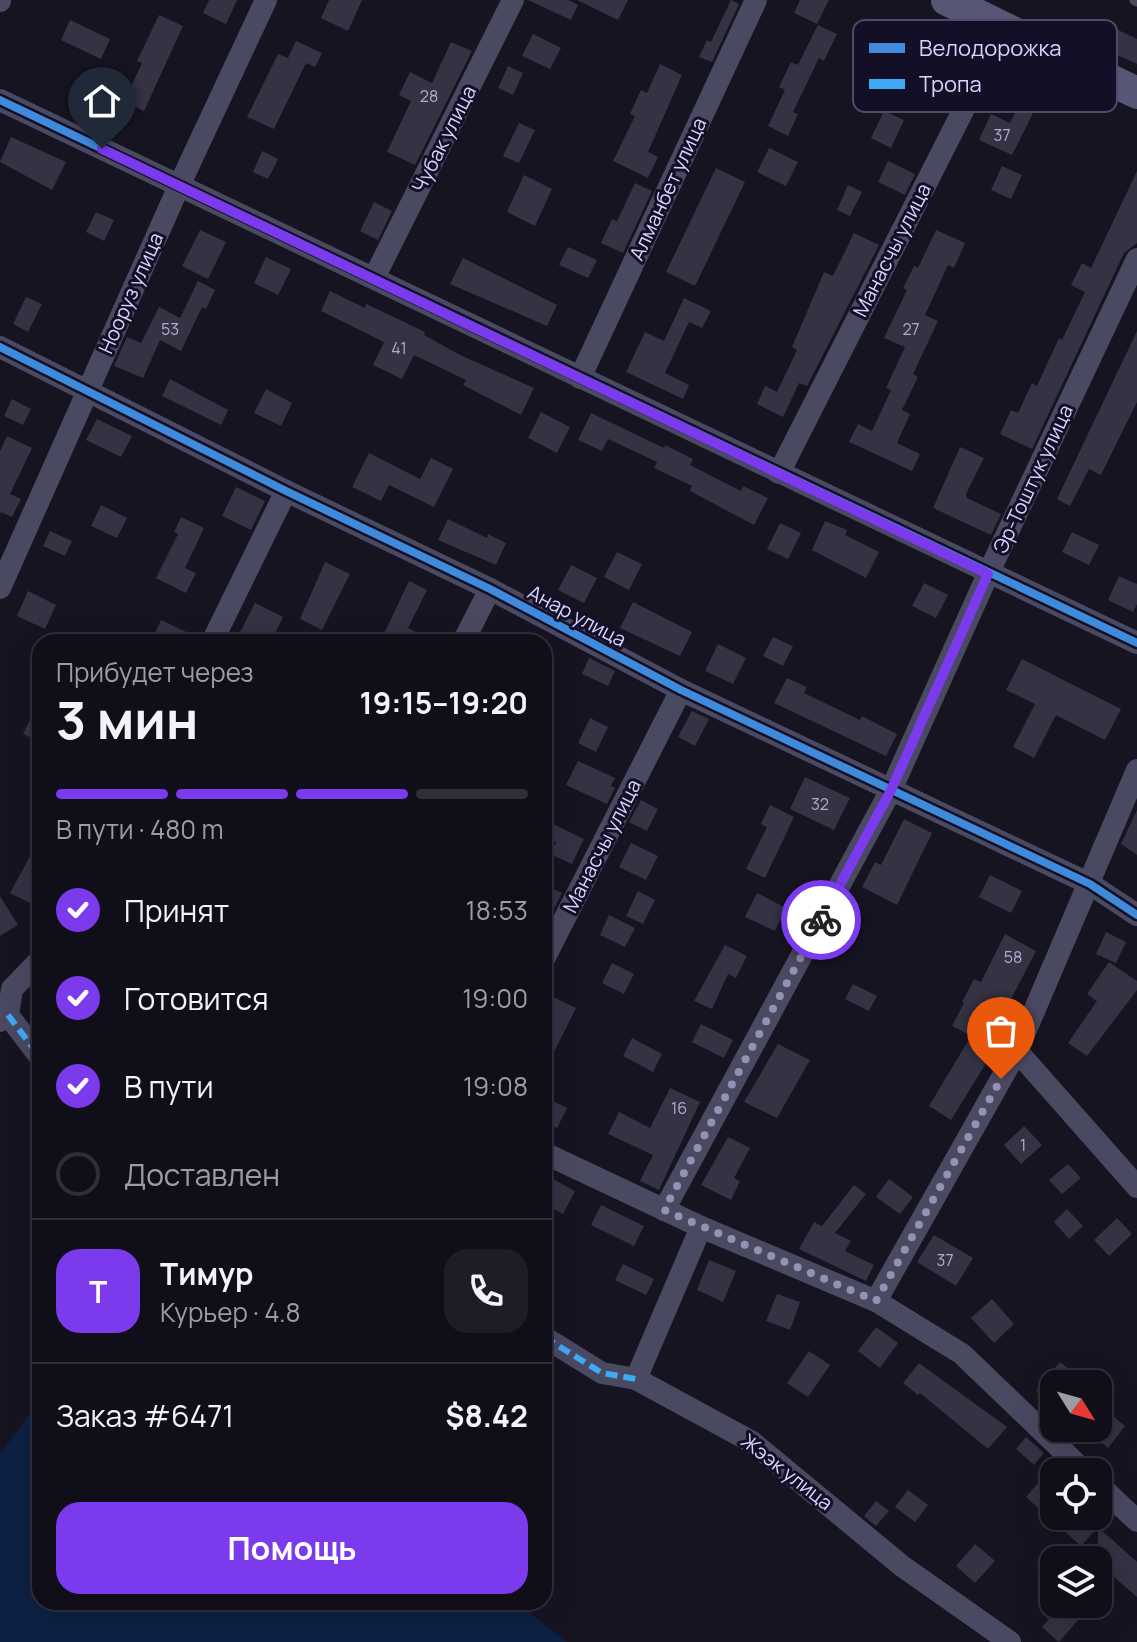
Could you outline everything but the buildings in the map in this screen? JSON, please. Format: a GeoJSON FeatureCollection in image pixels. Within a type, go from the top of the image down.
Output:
{"type":"FeatureCollection","features":[{"type":"Feature","properties":{"kind":"street","name":"Нооруз улица"},"geometry":{"type":"LineString","coordinates":[[0,588],[179,186],[266,0]]}},
{"type":"Feature","properties":{"kind":"street","name":"Чубак улица"},"geometry":{"type":"LineString","coordinates":[[374,278],[513,0]]}},
{"type":"Feature","properties":{"kind":"street","name":"Алманбет улица"},"geometry":{"type":"LineString","coordinates":[[580,378],[756,0]]}},
{"type":"Feature","properties":{"kind":"street"},"geometry":{"type":"LineString","coordinates":[[947,0],[988,20]]}},
{"type":"Feature","properties":{"kind":"street"},"geometry":{"type":"LineString","coordinates":[[1117,83],[1137,93]]}},
{"type":"Feature","properties":{"kind":"street"},"geometry":{"type":"LineString","coordinates":[[0,100],[1137,643]]}},
{"type":"Feature","properties":{"kind":"street","name":"Манасчы улица"},"geometry":{"type":"LineString","coordinates":[[779,473],[962,112]]}},
{"type":"Feature","properties":{"kind":"street","name":"Эр-Тоштук улица"},"geometry":{"type":"LineString","coordinates":[[664,1210],[891,790],[988,574],[1137,259]]}},
{"type":"Feature","properties":{"kind":"street","name":"Анар улица"},"geometry":{"type":"LineString","coordinates":[[0,347],[286,491],[490,589],[681,690],[1090,884],[1137,915]]}},
{"type":"Feature","properties":{"kind":"street"},"geometry":{"type":"LineString","coordinates":[[216,634],[286,491]]}},
{"type":"Feature","properties":{"kind":"street"},"geometry":{"type":"LineString","coordinates":[[467,634],[490,589]]}},
{"type":"Feature","properties":{"kind":"street","name":"Манасчы улица"},"geometry":{"type":"LineString","coordinates":[[552,943],[681,690]]}},
{"type":"Feature","properties":{"kind":"street"},"geometry":{"type":"LineString","coordinates":[[876,1301],[1017,1051],[1137,770]]}},
{"type":"Feature","properties":{"kind":"street"},"geometry":{"type":"LineString","coordinates":[[32,968],[12,989],[4,1018],[32,1048]]}},
{"type":"Feature","properties":{"kind":"street"},"geometry":{"type":"LineString","coordinates":[[1017,1051],[1137,1187]]}},
{"type":"Feature","properties":{"kind":"street"},"geometry":{"type":"LineString","coordinates":[[552,1157],[701,1227],[876,1301],[962,1354],[1070,1458]]}},
{"type":"Feature","properties":{"kind":"street"},"geometry":{"type":"LineString","coordinates":[[636,1379],[701,1227]]}},
{"type":"Feature","properties":{"kind":"street","name":"Жээк улица"},"geometry":{"type":"LineString","coordinates":[[552,1342],[602,1373],[636,1379],[752,1442],[902,1566],[1010,1642]]}},
{"type":"Feature","properties":{"kind":"street"},"geometry":{"type":"LineString","coordinates":[[1112,1497],[1137,1521]]}},
{"type":"Feature","properties":{"kind":"water"},"geometry":{"type":"Polygon","coordinates":[[[32,1411],[32,1610],[526,1610],[567,1642],[0,1642],[0,1454],[32,1411]]]}},
{"type":"Feature","properties":{"kind":"marked path"},"geometry":{"type":"LineString","coordinates":[[8,1015],[32,1046]]}},
{"type":"Feature","properties":{"kind":"marked path"},"geometry":{"type":"LineString","coordinates":[[552,1342],[602,1373],[636,1379]]}},
{"type":"Feature","properties":{"kind":"cycle path"},"geometry":{"type":"LineString","coordinates":[[0,100],[1137,643]]}},
{"type":"Feature","properties":{"kind":"cycle path"},"geometry":{"type":"LineString","coordinates":[[0,347],[286,491],[490,589],[681,690],[1090,884],[1137,915]]}},
{"type":"Feature","properties":{"kind":"way so far"},"geometry":{"type":"LineString","coordinates":[[821,920],[664,1210],[876,1301],[1001,1079]]}},
{"type":"Feature","properties":{"kind":"route"},"geometry":{"type":"LineString","coordinates":[[102,149],[988,574],[891,790],[821,920]]}}]}
